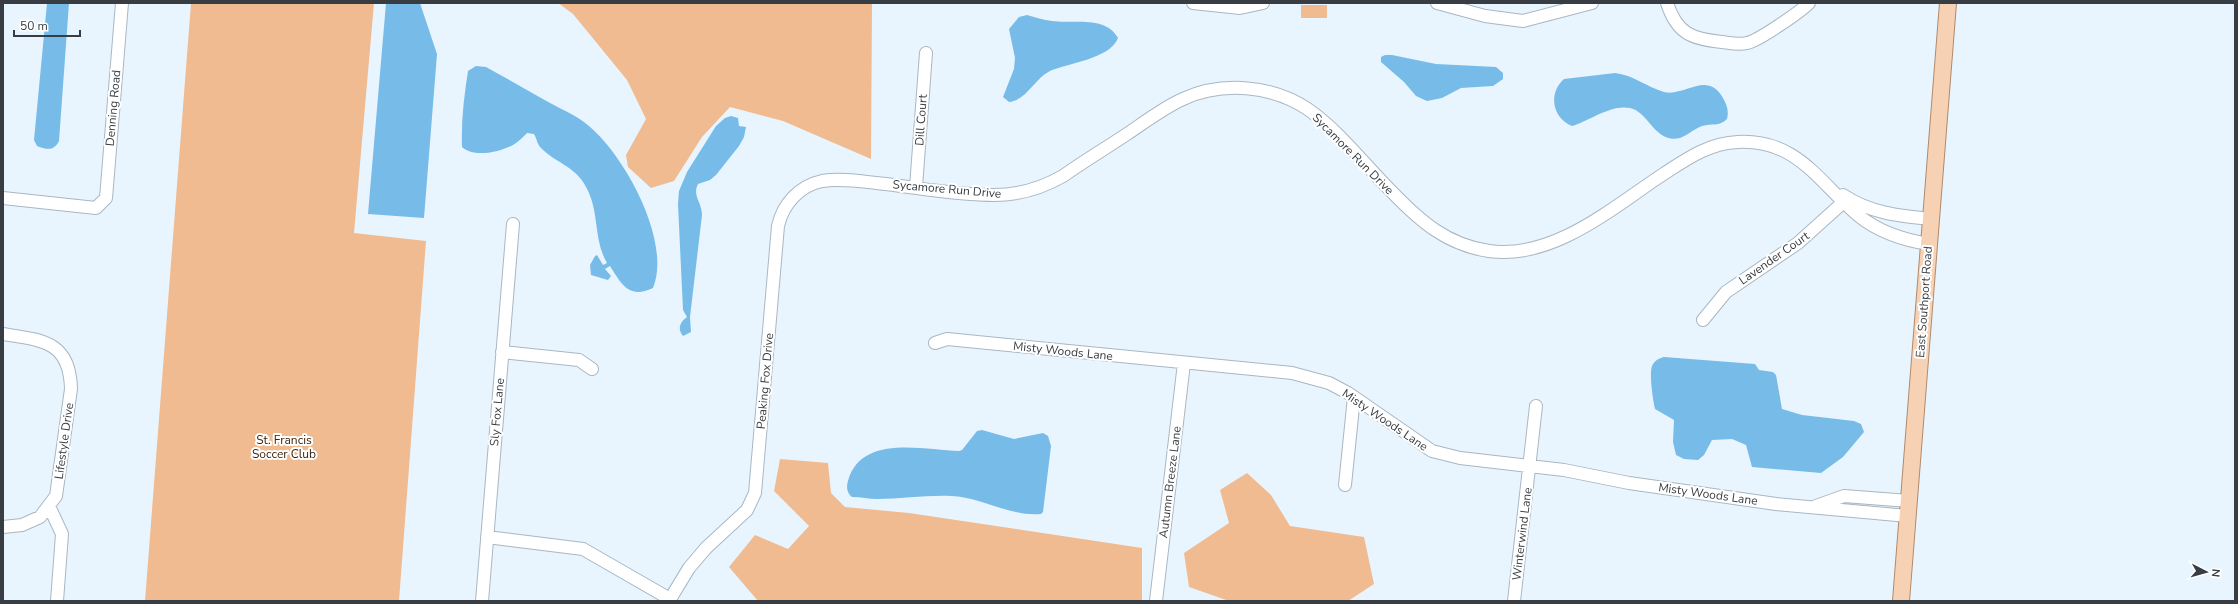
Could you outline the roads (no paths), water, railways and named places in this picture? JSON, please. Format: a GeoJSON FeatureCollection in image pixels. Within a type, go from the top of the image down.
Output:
{"type":"FeatureCollection","features":[{"type":"Feature","properties":{"kind":"main road","name":"East Southport Road"},"geometry":{"type":"LineString","coordinates":[[1901,601],[1948,3]]}},
{"type":"Feature","properties":{"kind":"street","name":"Denning Road"},"geometry":{"type":"LineString","coordinates":[[3,198],[96,208],[106,198],[122,3]]}},
{"type":"Feature","properties":{"kind":"street"},"geometry":{"type":"LineString","coordinates":[[1201,3],[1240,8],[1262,3]]}},
{"type":"Feature","properties":{"kind":"street"},"geometry":{"type":"LineString","coordinates":[[1437,3],[1485,16],[1526,21],[1592,3]]}},
{"type":"Feature","properties":{"kind":"street"},"geometry":{"type":"LineString","coordinates":[[1667,3],[1671,15],[1679,27],[1691,36],[1705,40],[1740,44],[1753,41],[1809,3]]}},
{"type":"Feature","properties":{"kind":"street","name":"Dill Court"},"geometry":{"type":"LineString","coordinates":[[916,187],[926,53]]}},
{"type":"Feature","properties":{"kind":"street","name":"Sycamore Run Drive"},"geometry":{"type":"LineString","coordinates":[[850,180],[993,195],[1014,194],[1034,189],[1064,176],[1176,103],[1205,92],[1239,88],[1276,94],[1305,108],[1325,123],[1423,223],[1454,242],[1480,250],[1501,252],[1523,251],[1561,240],[1688,158],[1706,149],[1725,143],[1749,142],[1783,150],[1803,162],[1845,200],[1861,218],[1882,230],[1905,239],[1929,244]]}},
{"type":"Feature","properties":{"kind":"street","name":"Peaking Fox Drive"},"geometry":{"type":"LineString","coordinates":[[670,600],[689,568],[706,548],[746,510],[755,492],[778,226],[781,212],[796,194],[806,187],[822,181],[850,180]]}},
{"type":"Feature","properties":{"kind":"street","name":"Sycamore Run Drive"},"geometry":{"type":"LineString","coordinates":[[1845,200],[1883,213],[1931,219]]}},
{"type":"Feature","properties":{"kind":"street","name":"Lavender Court"},"geometry":{"type":"LineString","coordinates":[[1703,320],[1726,292],[1798,243],[1845,200]]}},
{"type":"Feature","properties":{"kind":"street","name":"Sly Fox Lane"},"geometry":{"type":"LineString","coordinates":[[482,601],[513,224]]}},
{"type":"Feature","properties":{"kind":"street","name":"Lifestyle Drive"},"geometry":{"type":"LineString","coordinates":[[3,334],[37,339],[53,345],[70,372],[71,389],[56,496],[40,517],[22,525],[3,527]]}},
{"type":"Feature","properties":{"kind":"street","name":"Misty Woods Lane"},"geometry":{"type":"LineString","coordinates":[[935,343],[947,339],[1292,373],[1329,383],[1354,397],[1432,451],[1460,458],[1564,470],[1637,484],[1812,508],[1844,496],[1908,509]]}},
{"type":"Feature","properties":{"kind":"street"},"geometry":{"type":"LineString","coordinates":[[502,352],[579,360],[592,369]]}},
{"type":"Feature","properties":{"kind":"street","name":"Autumn Breeze Lane"},"geometry":{"type":"LineString","coordinates":[[1156,601],[1184,363]]}},
{"type":"Feature","properties":{"kind":"street"},"geometry":{"type":"LineString","coordinates":[[1345,485],[1354,397]]}},
{"type":"Feature","properties":{"kind":"street","name":"Winterwind Lane"},"geometry":{"type":"LineString","coordinates":[[1514,601],[1536,406]]}},
{"type":"Feature","properties":{"kind":"street"},"geometry":{"type":"LineString","coordinates":[[49,506],[62,534],[57,601]]}},
{"type":"Feature","properties":{"kind":"street"},"geometry":{"type":"LineString","coordinates":[[487,538],[583,549],[670,600]]}},
{"type":"Feature","properties":{"kind":"water"},"geometry":{"type":"Polygon","coordinates":[[[47,3],[69,3],[59,141],[55,147],[50,149],[37,146],[34,140],[47,3]]]}},
{"type":"Feature","properties":{"kind":"water"},"geometry":{"type":"Polygon","coordinates":[[[386,3],[420,3],[437,54],[424,218],[368,214],[386,3]]]}},
{"type":"Feature","properties":{"kind":"water"},"geometry":{"type":"Polygon","coordinates":[[[1027,15],[1060,22],[1097,23],[1113,31],[1118,38],[1114,45],[1098,56],[1050,71],[1020,98],[1009,102],[1003,97],[1014,69],[1015,58],[1009,29],[1019,17],[1027,15]]]}},
{"type":"Feature","properties":{"kind":"water"},"geometry":{"type":"Polygon","coordinates":[[[1385,55],[1392,55],[1436,64],[1496,67],[1503,73],[1503,79],[1493,86],[1461,88],[1442,98],[1427,101],[1416,96],[1404,82],[1381,62],[1381,57],[1385,55]]]}},
{"type":"Feature","properties":{"kind":"water"},"geometry":{"type":"Polygon","coordinates":[[[476,66],[486,67],[575,116],[585,122],[603,140],[630,178],[642,201],[651,224],[656,248],[657,269],[653,288],[638,292],[632,291],[618,279],[610,266],[605,269],[611,276],[608,280],[591,275],[590,265],[595,256],[597,255],[603,265],[607,263],[600,246],[594,211],[589,193],[579,177],[573,171],[547,154],[541,148],[534,134],[527,133],[513,145],[494,152],[473,152],[462,147],[463,109],[468,71],[476,66]]]}},
{"type":"Feature","properties":{"kind":"water"},"geometry":{"type":"Polygon","coordinates":[[[1615,73],[1628,76],[1664,92],[1672,93],[1695,86],[1710,86],[1717,90],[1723,98],[1728,111],[1727,119],[1718,124],[1702,126],[1680,138],[1671,139],[1658,132],[1642,115],[1630,108],[1615,108],[1572,126],[1560,117],[1554,105],[1554,98],[1559,85],[1564,79],[1615,73]]]}},
{"type":"Feature","properties":{"kind":"water"},"geometry":{"type":"Polygon","coordinates":[[[731,116],[738,118],[739,126],[746,127],[744,137],[739,146],[716,175],[710,180],[698,184],[696,188],[702,215],[690,317],[691,332],[683,336],[680,331],[680,326],[687,317],[683,310],[678,204],[679,191],[687,172],[716,126],[725,118],[731,116]]]}},
{"type":"Feature","properties":{"kind":"water"},"geometry":{"type":"Polygon","coordinates":[[[1664,357],[1755,364],[1759,370],[1773,372],[1776,375],[1782,409],[1802,415],[1854,421],[1861,424],[1864,432],[1843,457],[1821,473],[1752,467],[1746,445],[1732,439],[1712,440],[1704,455],[1698,460],[1684,459],[1676,455],[1673,442],[1674,420],[1655,409],[1654,405],[1651,370],[1655,361],[1664,357]]]}},
{"type":"Feature","properties":{"kind":"water"},"geometry":{"type":"Polygon","coordinates":[[[982,430],[1014,439],[1043,433],[1048,436],[1051,446],[1043,512],[1041,514],[1018,513],[962,497],[942,496],[874,499],[852,497],[848,492],[848,481],[855,466],[866,456],[879,451],[895,448],[959,451],[962,450],[977,431],[982,430]]]}},
{"type":"Feature","properties":{"kind":"park label","name":"St. Francis Soccer Club"},"geometry":{"type":"Point","coordinates":[284,447]}}]}
